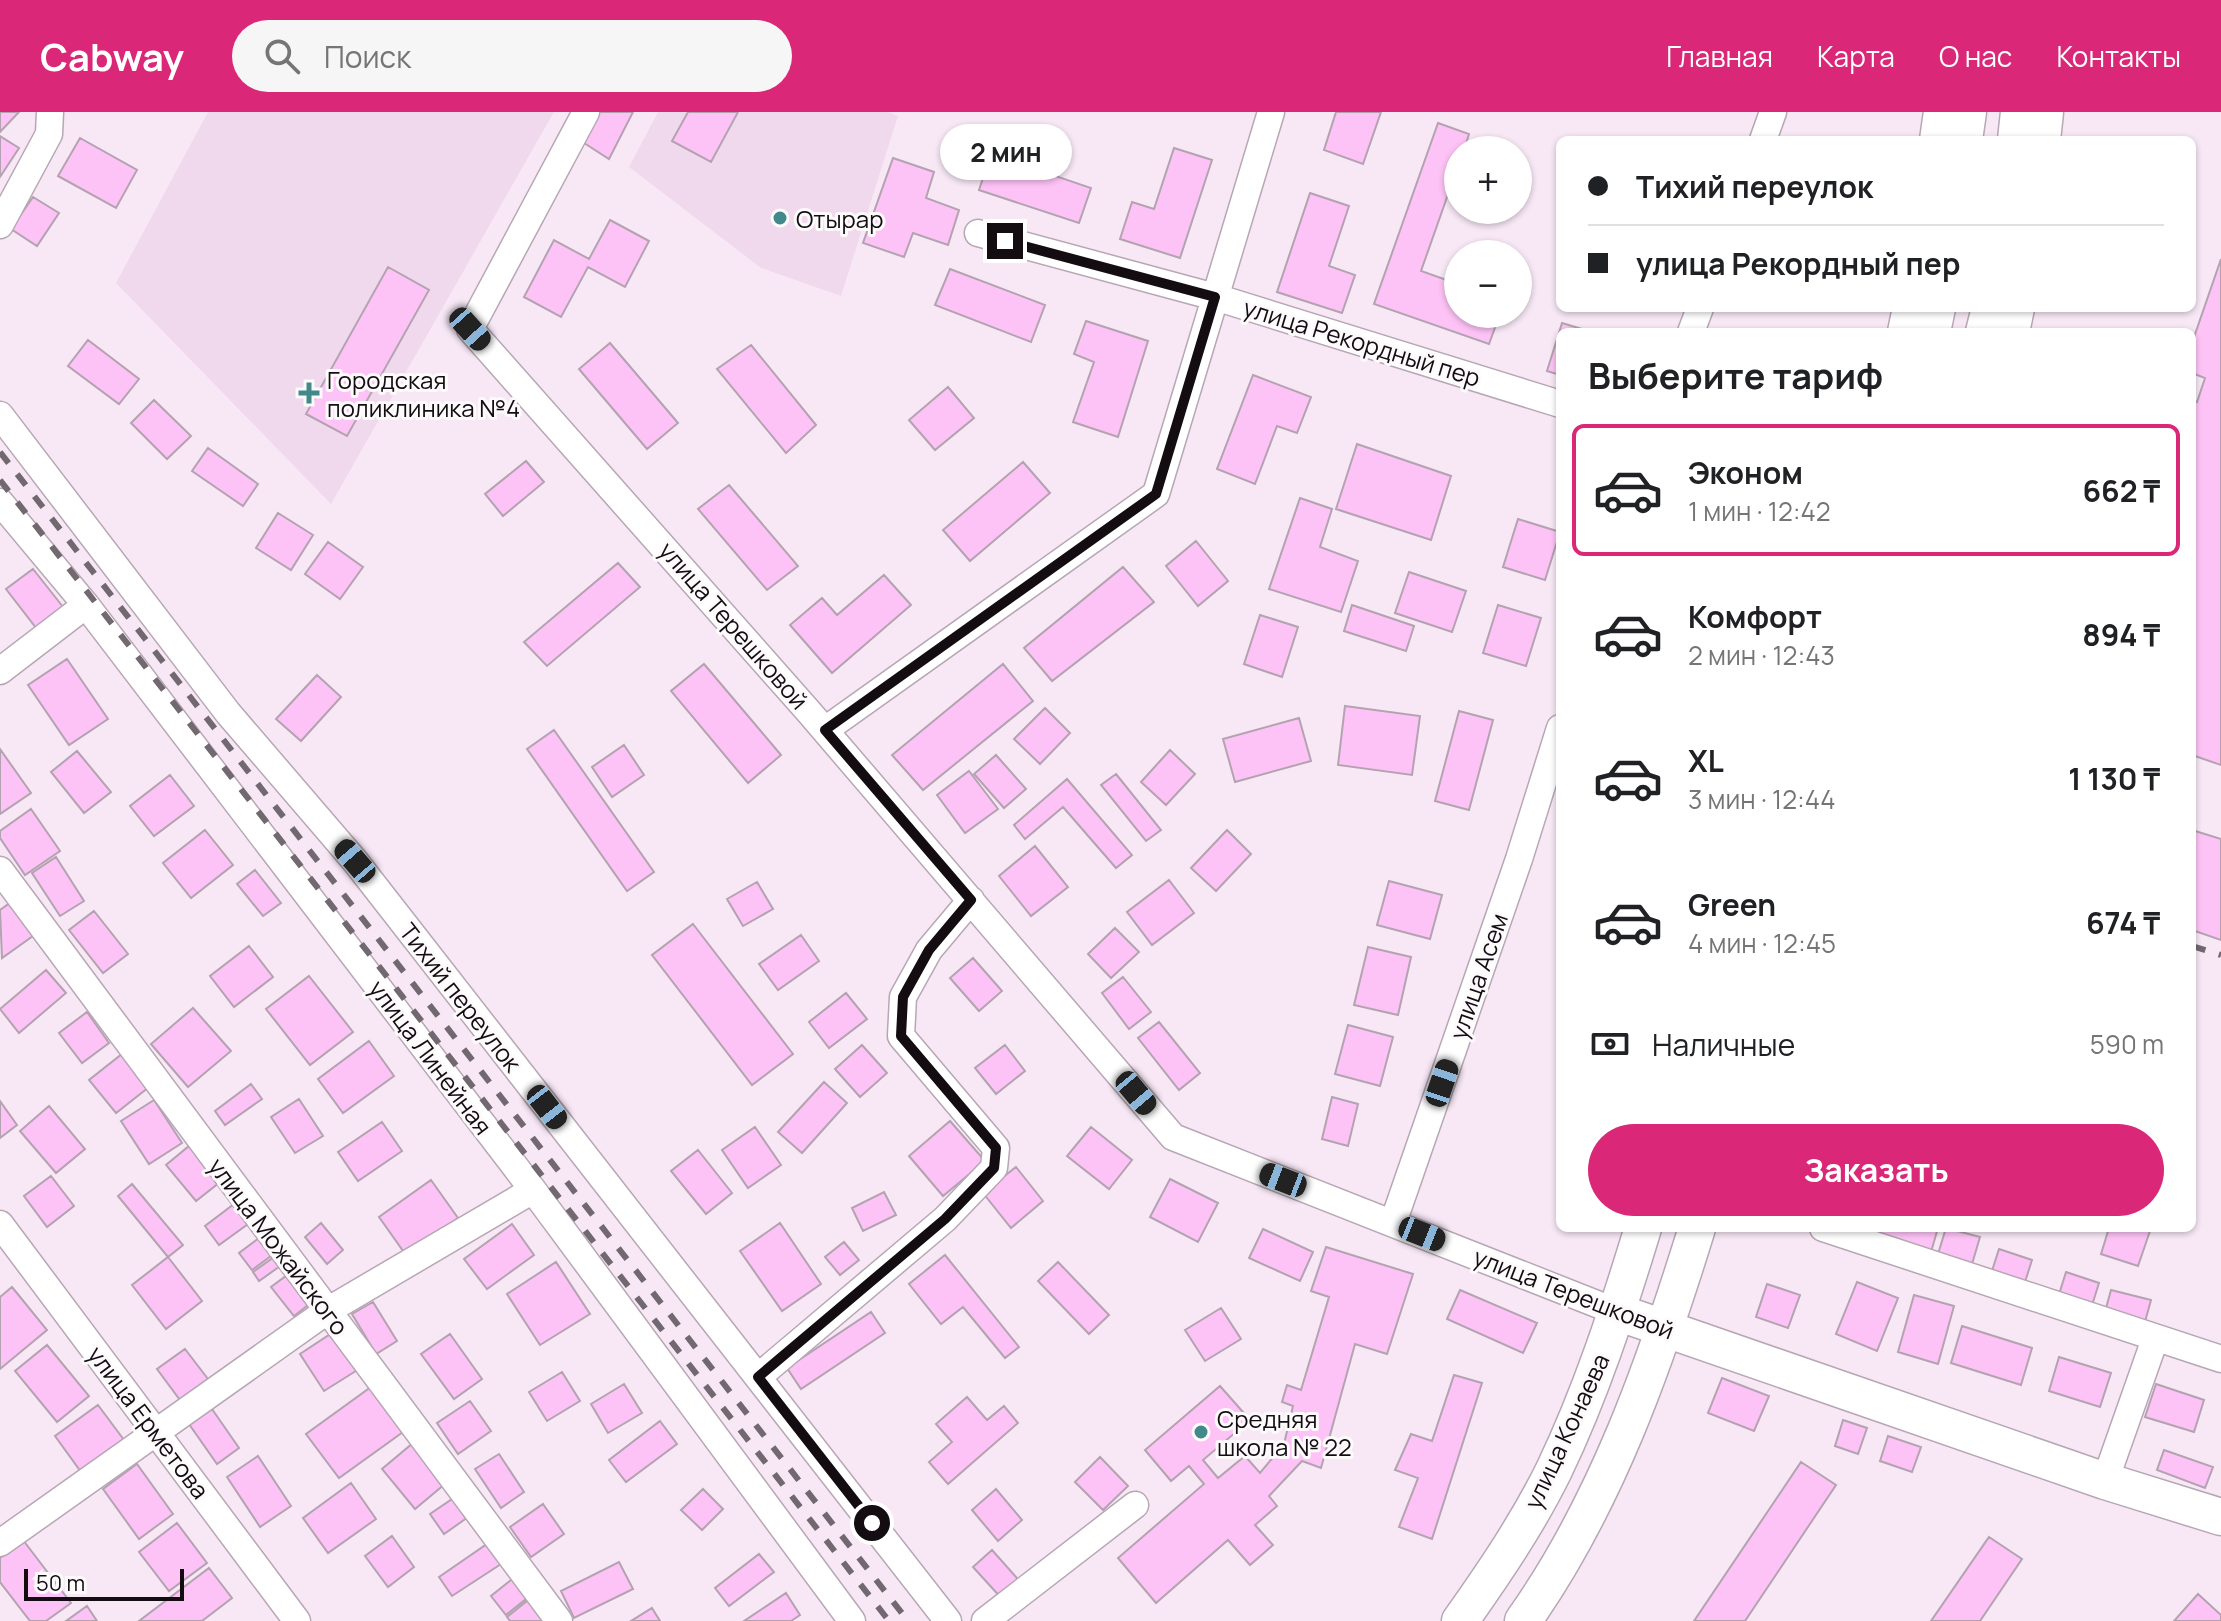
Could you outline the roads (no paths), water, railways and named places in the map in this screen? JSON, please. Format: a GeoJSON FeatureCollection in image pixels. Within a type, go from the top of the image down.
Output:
{"type":"FeatureCollection","features":[{"type":"Feature","properties":{"kind":"main road"},"geometry":{"type":"LineString","coordinates":[[1939,136],[1942,112]]}},
{"type":"Feature","properties":{"kind":"main road"},"geometry":{"type":"LineString","coordinates":[[1965,136],[1968,112]]}},
{"type":"Feature","properties":{"kind":"main road"},"geometry":{"type":"LineString","coordinates":[[2016,136],[2019,112]]}},
{"type":"Feature","properties":{"kind":"main road"},"geometry":{"type":"LineString","coordinates":[[2042,136],[2045,112]]}},
{"type":"Feature","properties":{"kind":"main road","name":"улица Конаева"},"geometry":{"type":"LineString","coordinates":[[1523,1621],[1598,1495],[1665,1329],[1696,1232]]}},
{"type":"Feature","properties":{"kind":"main road","name":"улица Конаева"},"geometry":{"type":"LineString","coordinates":[[1460,1621],[1495,1572],[1553,1471],[1617,1312],[1637,1237]]}},
{"type":"Feature","properties":{"kind":"main road","name":"улица Терешковой"},"geometry":{"type":"LineString","coordinates":[[1617,1312],[2105,1481],[2221,1517]]}},
{"type":"Feature","properties":{"kind":"street"},"geometry":{"type":"LineString","coordinates":[[0,225],[49,134],[50,112]]}},
{"type":"Feature","properties":{"kind":"street","name":"улица Терешковой"},"geometry":{"type":"LineString","coordinates":[[586,112],[470,329],[825,730],[1173,1137],[1617,1312]]}},
{"type":"Feature","properties":{"kind":"street"},"geometry":{"type":"LineString","coordinates":[[825,730],[1156,494],[1271,112]]}},
{"type":"Feature","properties":{"kind":"street"},"geometry":{"type":"LineString","coordinates":[[1764,136],[1773,112]]}},
{"type":"Feature","properties":{"kind":"street","name":"улица Рекордный пер"},"geometry":{"type":"LineString","coordinates":[[978,233],[1215,297],[1556,403]]}},
{"type":"Feature","properties":{"kind":"street","name":"Тихий переулок"},"geometry":{"type":"LineString","coordinates":[[0,415],[228,713],[355,861],[948,1621]]}},
{"type":"Feature","properties":{"kind":"street","name":"улица Линейная"},"geometry":{"type":"LineString","coordinates":[[0,502],[86,605],[533,1190],[852,1621]]}},
{"type":"Feature","properties":{"kind":"street"},"geometry":{"type":"LineString","coordinates":[[0,671],[86,605]]}},
{"type":"Feature","properties":{"kind":"street","name":"улица Асем"},"geometry":{"type":"LineString","coordinates":[[1393,1223],[1519,859],[1556,741]]}},
{"type":"Feature","properties":{"kind":"street","name":"улица Можайского"},"geometry":{"type":"LineString","coordinates":[[0,870],[559,1621]]}},
{"type":"Feature","properties":{"kind":"street"},"geometry":{"type":"LineString","coordinates":[[758,1377],[945,1219],[994,1168],[996,1148],[901,1036],[903,997],[929,950],[971,900]]}},
{"type":"Feature","properties":{"kind":"street"},"geometry":{"type":"LineString","coordinates":[[0,1543],[327,1311],[533,1190]]}},
{"type":"Feature","properties":{"kind":"street","name":"улица Ерметова"},"geometry":{"type":"LineString","coordinates":[[0,1224],[297,1621]]}},
{"type":"Feature","properties":{"kind":"street"},"geometry":{"type":"LineString","coordinates":[[1835,1232],[2221,1359]]}},
{"type":"Feature","properties":{"kind":"street"},"geometry":{"type":"LineString","coordinates":[[2105,1481],[2155,1339]]}},
{"type":"Feature","properties":{"kind":"street"},"geometry":{"type":"LineString","coordinates":[[985,1621],[1135,1505]]}},
{"type":"Feature","properties":{"kind":"railway"},"geometry":{"type":"LineString","coordinates":[[0,452],[908,1621]]}},
{"type":"Feature","properties":{"kind":"railway"},"geometry":{"type":"LineString","coordinates":[[0,480],[889,1621]]}},
{"type":"Feature","properties":{"kind":"railway"},"geometry":{"type":"LineString","coordinates":[[2196,947],[2221,955]]}},
{"type":"Feature","properties":{"kind":"place","name":"Отырар"},"geometry":{"type":"Point","coordinates":[780,218]}},
{"type":"Feature","properties":{"kind":"place","name":"Городская поликлиника №4"},"geometry":{"type":"Point","coordinates":[309,393]}},
{"type":"Feature","properties":{"kind":"place","name":"Средняя школа № 22"},"geometry":{"type":"Point","coordinates":[1201,1432]}}]}
